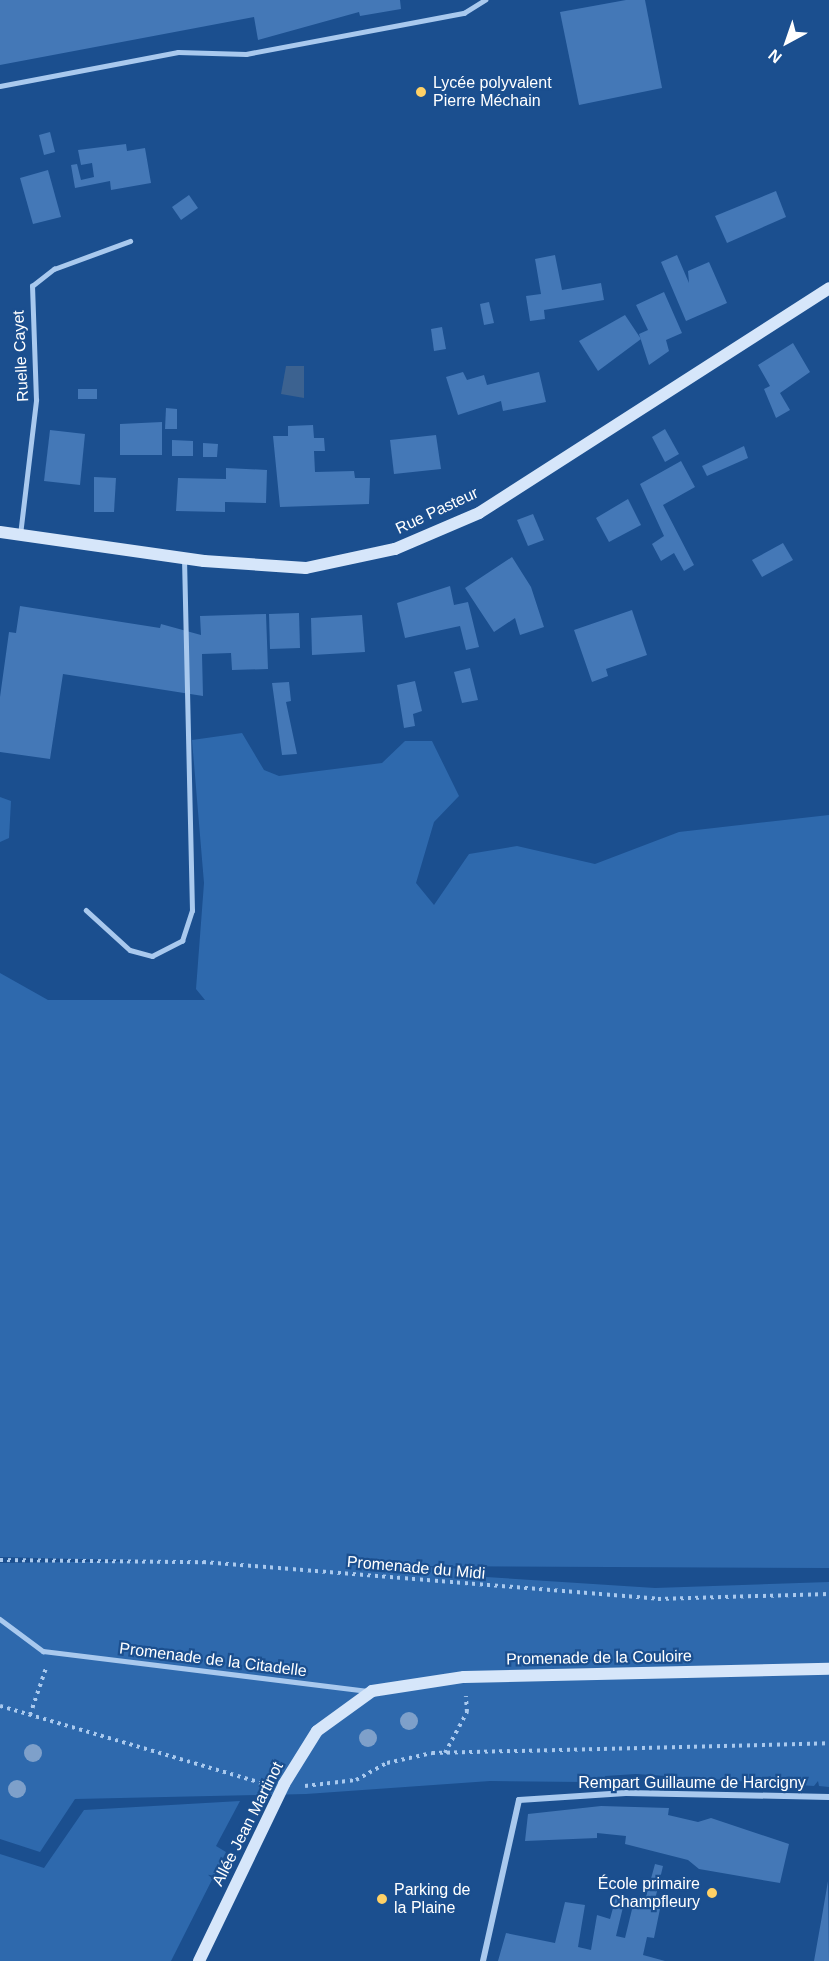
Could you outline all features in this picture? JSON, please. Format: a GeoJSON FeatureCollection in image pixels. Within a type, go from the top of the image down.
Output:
{"type":"FeatureCollection","features":[{"type":"Feature","properties":{"kind":"main road","name":"Rue Pasteur"},"geometry":{"type":"LineString","coordinates":[[0,532],[184,558],[306,568],[395,549],[479,513],[829,288]]}},
{"type":"Feature","properties":{"kind":"main road","name":"Promenade de la Couloire"},"geometry":{"type":"LineString","coordinates":[[372,1691],[464,1677],[829,1669]]}},
{"type":"Feature","properties":{"kind":"main road","name":"Allée Jean Martinot"},"geometry":{"type":"LineString","coordinates":[[199,1961],[284,1784],[317,1731],[372,1691]]}},
{"type":"Feature","properties":{"kind":"street","name":"Rempart Guillaume de Harcigny"},"geometry":{"type":"LineString","coordinates":[[483,1961],[519,1800],[626,1793],[829,1797]]}},
{"type":"Feature","properties":{"kind":"lane"},"geometry":{"type":"LineString","coordinates":[[0,86],[178,52],[246,54],[464,13],[485,0]]}},
{"type":"Feature","properties":{"kind":"lane","name":"Ruelle Cayet"},"geometry":{"type":"LineString","coordinates":[[20,535],[36,400],[32,286],[54,269],[130,241]]}},
{"type":"Feature","properties":{"kind":"lane"},"geometry":{"type":"LineString","coordinates":[[86,910],[130,950],[152,956],[182,941],[192,911],[184,558]]}},
{"type":"Feature","properties":{"kind":"lane","name":"Promenade de la Citadelle"},"geometry":{"type":"LineString","coordinates":[[0,1619],[43,1651],[372,1691]]}},
{"type":"Feature","properties":{"kind":"path","name":"Promenade du Midi"},"geometry":{"type":"LineString","coordinates":[[0,1560],[203,1562],[658,1599],[829,1594]]}},
{"type":"Feature","properties":{"kind":"path"},"geometry":{"type":"LineString","coordinates":[[30,1716],[51,1652]]}},
{"type":"Feature","properties":{"kind":"path"},"geometry":{"type":"LineString","coordinates":[[0,1706],[251,1783],[345,1783],[400,1758],[445,1753],[829,1743]]}},
{"type":"Feature","properties":{"kind":"path"},"geometry":{"type":"LineString","coordinates":[[445,1753],[467,1712]]}},
{"type":"Feature","properties":{"kind":"shaded area"},"geometry":{"type":"Polygon","coordinates":[[[286,366],[304,366],[304,398],[281,394],[286,366]]]}},
{"type":"Feature","properties":{"kind":"shaded area"},"geometry":{"type":"Polygon","coordinates":[[[242,733],[264,770],[279,776],[382,763],[405,741],[432,741],[459,796],[434,822],[416,883],[434,905],[469,854],[517,846],[595,864],[679,832],[829,815],[829,1568],[401,1566],[466,1569],[486,1577],[655,1588],[829,1582],[829,1787],[819,1786],[818,1781],[814,1786],[636,1774],[605,1776],[604,1780],[587,1777],[583,1782],[490,1781],[306,1794],[75,1799],[40,1852],[0,1839],[0,1563],[153,1561],[0,1557],[0,973],[48,1000],[205,1000],[196,989],[204,883],[192,740],[242,733]]]}},
{"type":"Feature","properties":{"kind":"shaded area"},"geometry":{"type":"Polygon","coordinates":[[[0,797],[11,801],[9,838],[0,842],[0,797]]]}},
{"type":"Feature","properties":{"kind":"shaded area"},"geometry":{"type":"Polygon","coordinates":[[[240,1801],[216,1846],[226,1852],[171,1961],[0,1961],[0,1854],[44,1868],[84,1810],[240,1801]]]}},
{"type":"Feature","properties":{"kind":"building"},"geometry":{"type":"Polygon","coordinates":[[[0,0],[400,0],[401,9],[360,16],[359,12],[258,40],[254,17],[0,65],[0,0]]]}},
{"type":"Feature","properties":{"kind":"building"},"geometry":{"type":"Polygon","coordinates":[[[626,0],[645,0],[662,88],[579,105],[560,12],[626,0]]]}},
{"type":"Feature","properties":{"kind":"building"},"geometry":{"type":"Polygon","coordinates":[[[50,132],[55,152],[44,155],[39,135],[50,132]]]}},
{"type":"Feature","properties":{"kind":"building"},"geometry":{"type":"Polygon","coordinates":[[[126,144],[127,151],[145,148],[151,183],[111,190],[110,181],[75,188],[71,165],[77,164],[81,180],[94,177],[92,163],[81,165],[78,150],[126,144]]]}},
{"type":"Feature","properties":{"kind":"building"},"geometry":{"type":"Polygon","coordinates":[[[48,170],[61,217],[33,224],[20,178],[48,170]]]}},
{"type":"Feature","properties":{"kind":"building"},"geometry":{"type":"Polygon","coordinates":[[[776,191],[786,217],[727,243],[715,216],[776,191]]]}},
{"type":"Feature","properties":{"kind":"building"},"geometry":{"type":"Polygon","coordinates":[[[189,195],[198,208],[181,220],[172,207],[189,195]]]}},
{"type":"Feature","properties":{"kind":"building"},"geometry":{"type":"Polygon","coordinates":[[[555,255],[562,290],[601,283],[604,300],[544,310],[545,319],[530,321],[526,296],[541,294],[535,259],[555,255]]]}},
{"type":"Feature","properties":{"kind":"building"},"geometry":{"type":"Polygon","coordinates":[[[677,255],[689,283],[688,271],[709,262],[727,303],[686,321],[661,262],[677,255]]]}},
{"type":"Feature","properties":{"kind":"building"},"geometry":{"type":"Polygon","coordinates":[[[664,292],[682,333],[666,340],[669,351],[649,365],[639,334],[648,330],[636,305],[664,292]]]}},
{"type":"Feature","properties":{"kind":"building"},"geometry":{"type":"Polygon","coordinates":[[[489,302],[494,323],[484,325],[480,304],[489,302]]]}},
{"type":"Feature","properties":{"kind":"building"},"geometry":{"type":"Polygon","coordinates":[[[625,315],[641,339],[598,371],[579,341],[625,315]]]}},
{"type":"Feature","properties":{"kind":"building"},"geometry":{"type":"Polygon","coordinates":[[[442,327],[446,349],[434,351],[431,329],[442,327]]]}},
{"type":"Feature","properties":{"kind":"building"},"geometry":{"type":"Polygon","coordinates":[[[793,343],[810,372],[780,393],[790,410],[776,418],[764,389],[770,386],[758,365],[793,343]]]}},
{"type":"Feature","properties":{"kind":"building"},"geometry":{"type":"Polygon","coordinates":[[[463,372],[467,380],[484,375],[487,385],[539,372],[546,402],[503,411],[501,401],[458,415],[446,377],[463,372]]]}},
{"type":"Feature","properties":{"kind":"building"},"geometry":{"type":"Polygon","coordinates":[[[78,389],[97,389],[97,399],[78,399],[78,389]]]}},
{"type":"Feature","properties":{"kind":"building"},"geometry":{"type":"Polygon","coordinates":[[[166,408],[177,409],[177,429],[165,429],[166,408]]]}},
{"type":"Feature","properties":{"kind":"building"},"geometry":{"type":"Polygon","coordinates":[[[162,422],[162,455],[120,455],[120,424],[162,422]]]}},
{"type":"Feature","properties":{"kind":"building"},"geometry":{"type":"Polygon","coordinates":[[[313,425],[314,438],[324,438],[325,451],[314,451],[315,472],[354,471],[355,478],[370,478],[369,504],[280,507],[273,436],[288,436],[288,426],[313,425]]]}},
{"type":"Feature","properties":{"kind":"building"},"geometry":{"type":"Polygon","coordinates":[[[665,429],[679,454],[665,462],[652,437],[665,429]]]}},
{"type":"Feature","properties":{"kind":"building"},"geometry":{"type":"Polygon","coordinates":[[[50,430],[85,434],[80,485],[44,481],[50,430]]]}},
{"type":"Feature","properties":{"kind":"building"},"geometry":{"type":"Polygon","coordinates":[[[436,435],[441,469],[394,474],[390,440],[436,435]]]}},
{"type":"Feature","properties":{"kind":"building"},"geometry":{"type":"Polygon","coordinates":[[[172,440],[193,441],[193,456],[172,456],[172,440]]]}},
{"type":"Feature","properties":{"kind":"building"},"geometry":{"type":"Polygon","coordinates":[[[203,443],[218,444],[217,457],[203,457],[203,443]]]}},
{"type":"Feature","properties":{"kind":"building"},"geometry":{"type":"Polygon","coordinates":[[[744,446],[748,458],[707,476],[702,466],[744,446]]]}},
{"type":"Feature","properties":{"kind":"building"},"geometry":{"type":"Polygon","coordinates":[[[681,461],[695,487],[663,505],[694,565],[684,571],[674,553],[661,561],[652,544],[664,536],[640,484],[681,461]]]}},
{"type":"Feature","properties":{"kind":"building"},"geometry":{"type":"Polygon","coordinates":[[[226,468],[267,470],[266,503],[225,502],[225,512],[176,511],[178,478],[226,479],[226,468]]]}},
{"type":"Feature","properties":{"kind":"building"},"geometry":{"type":"Polygon","coordinates":[[[94,477],[116,478],[114,512],[94,512],[94,477]]]}},
{"type":"Feature","properties":{"kind":"building"},"geometry":{"type":"Polygon","coordinates":[[[628,499],[641,525],[609,542],[596,518],[628,499]]]}},
{"type":"Feature","properties":{"kind":"building"},"geometry":{"type":"Polygon","coordinates":[[[533,514],[544,540],[528,546],[517,520],[533,514]]]}},
{"type":"Feature","properties":{"kind":"building"},"geometry":{"type":"Polygon","coordinates":[[[783,543],[793,560],[762,577],[752,560],[783,543]]]}},
{"type":"Feature","properties":{"kind":"building"},"geometry":{"type":"Polygon","coordinates":[[[512,557],[531,587],[544,627],[520,635],[515,618],[494,632],[465,588],[512,557]]]}},
{"type":"Feature","properties":{"kind":"building"},"geometry":{"type":"Polygon","coordinates":[[[450,586],[454,605],[468,602],[479,647],[466,650],[460,626],[405,638],[397,603],[450,586]]]}},
{"type":"Feature","properties":{"kind":"building"},"geometry":{"type":"Polygon","coordinates":[[[20,606],[160,628],[161,624],[201,635],[200,616],[266,614],[268,669],[232,670],[231,653],[202,654],[203,696],[63,674],[50,759],[0,752],[0,697],[9,632],[16,633],[20,606]]]}},
{"type":"Feature","properties":{"kind":"building"},"geometry":{"type":"Polygon","coordinates":[[[632,610],[647,655],[606,669],[608,676],[592,682],[574,630],[632,610]]]}},
{"type":"Feature","properties":{"kind":"building"},"geometry":{"type":"Polygon","coordinates":[[[299,613],[300,648],[270,649],[269,614],[299,613]]]}},
{"type":"Feature","properties":{"kind":"building"},"geometry":{"type":"Polygon","coordinates":[[[362,615],[365,652],[312,655],[311,618],[362,615]]]}},
{"type":"Feature","properties":{"kind":"building"},"geometry":{"type":"Polygon","coordinates":[[[470,668],[478,700],[462,703],[454,672],[470,668]]]}},
{"type":"Feature","properties":{"kind":"building"},"geometry":{"type":"Polygon","coordinates":[[[415,681],[422,711],[413,714],[415,726],[404,728],[397,685],[415,681]]]}},
{"type":"Feature","properties":{"kind":"building"},"geometry":{"type":"Polygon","coordinates":[[[289,682],[291,701],[286,702],[297,754],[282,755],[272,683],[289,682]]]}},
{"type":"Feature","properties":{"kind":"building"},"geometry":{"type":"Polygon","coordinates":[[[601,1806],[669,1808],[668,1815],[698,1822],[711,1818],[789,1844],[780,1883],[699,1869],[688,1860],[625,1844],[626,1836],[597,1833],[597,1838],[525,1841],[528,1814],[601,1806]]]}},
{"type":"Feature","properties":{"kind":"building"},"geometry":{"type":"Polygon","coordinates":[[[655,1864],[663,1866],[653,1908],[660,1909],[654,1938],[647,1937],[643,1955],[665,1961],[498,1961],[506,1933],[555,1943],[565,1902],[585,1905],[578,1947],[591,1950],[597,1915],[610,1919],[616,1897],[625,1899],[616,1936],[625,1938],[634,1901],[644,1904],[655,1864]]]}},
{"type":"Feature","properties":{"kind":"building"},"geometry":{"type":"Polygon","coordinates":[[[828,1881],[829,1961],[814,1961],[822,1916],[828,1881]]]}},
{"type":"Feature","properties":{"kind":"place","name":"Lycée polyvalent Pierre Méchain"},"geometry":{"type":"Point","coordinates":[421,92]}},
{"type":"Feature","properties":{"kind":"place","name":"École primaire Champfleury"},"geometry":{"type":"Point","coordinates":[712,1893]}},
{"type":"Feature","properties":{"kind":"place","name":"Parking de la Plaine"},"geometry":{"type":"Point","coordinates":[382,1899]}}]}
